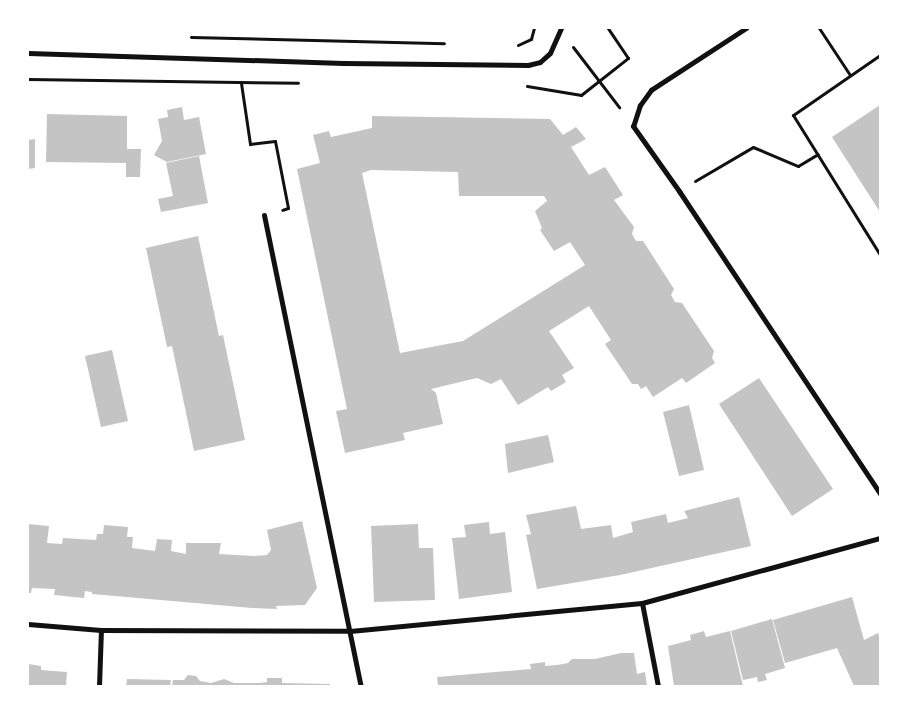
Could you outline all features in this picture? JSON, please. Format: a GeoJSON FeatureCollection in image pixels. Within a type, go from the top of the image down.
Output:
{"type":"FeatureCollection","features":[{"type":"Feature","properties":{"kind":"street"},"geometry":{"type":"LineString","coordinates":[[746,28],[651,90],[640,105],[633,126],[679,190],[880,494]]}},
{"type":"Feature","properties":{"kind":"street"},"geometry":{"type":"LineString","coordinates":[[28,53],[343,63],[528,65],[540,62],[550,53],[560,29]]}},
{"type":"Feature","properties":{"kind":"street"},"geometry":{"type":"LineString","coordinates":[[264,214],[361,686]]}},
{"type":"Feature","properties":{"kind":"street"},"geometry":{"type":"LineString","coordinates":[[28,624],[101,630],[350,631],[642,603],[880,538]]}},
{"type":"Feature","properties":{"kind":"street"},"geometry":{"type":"LineString","coordinates":[[642,603],[658,686]]}},
{"type":"Feature","properties":{"kind":"street"},"geometry":{"type":"LineString","coordinates":[[99,686],[101,630]]}},
{"type":"Feature","properties":{"kind":"path"},"geometry":{"type":"LineString","coordinates":[[510,45],[518,45],[531,40],[534,28]]}},
{"type":"Feature","properties":{"kind":"path"},"geometry":{"type":"LineString","coordinates":[[820,28],[850,76]]}},
{"type":"Feature","properties":{"kind":"path"},"geometry":{"type":"LineString","coordinates":[[560,29],[633,126]]}},
{"type":"Feature","properties":{"kind":"path"},"geometry":{"type":"LineString","coordinates":[[182,37],[447,43]]}},
{"type":"Feature","properties":{"kind":"path"},"geometry":{"type":"LineString","coordinates":[[880,55],[793,115],[880,255]]}},
{"type":"Feature","properties":{"kind":"path"},"geometry":{"type":"LineString","coordinates":[[241,83],[250,144],[275,141],[288,208],[264,214]]}},
{"type":"Feature","properties":{"kind":"path"},"geometry":{"type":"LineString","coordinates":[[679,190],[752,147],[798,166],[818,154]]}},
{"type":"Feature","properties":{"kind":"building"},"geometry":{"type":"Polygon","coordinates":[[[880,105],[880,212],[832,137],[880,105]]]}},
{"type":"Feature","properties":{"kind":"building"},"geometry":{"type":"Polygon","coordinates":[[[182,107],[184,120],[199,117],[206,154],[167,162],[154,155],[162,141],[158,119],[168,117],[167,110],[182,107]]]}},
{"type":"Feature","properties":{"kind":"building"},"geometry":{"type":"Polygon","coordinates":[[[47,114],[127,116],[127,149],[141,149],[140,177],[126,177],[126,163],[46,162],[47,114]]]}},
{"type":"Feature","properties":{"kind":"building"},"geometry":{"type":"Polygon","coordinates":[[[372,116],[550,119],[563,135],[576,127],[586,139],[571,147],[589,175],[605,167],[623,195],[614,200],[634,227],[632,234],[636,241],[643,241],[674,289],[671,295],[675,302],[682,303],[714,351],[712,358],[715,363],[686,383],[682,378],[653,397],[646,386],[641,389],[638,384],[632,384],[605,344],[611,340],[589,306],[549,331],[574,368],[562,375],[566,382],[551,391],[548,387],[518,405],[501,379],[491,384],[477,378],[431,389],[436,393],[443,424],[403,433],[405,440],[345,453],[336,411],[347,409],[297,169],[320,163],[313,135],[329,131],[331,137],[372,128],[372,116]],[[371,170],[362,173],[400,353],[463,341],[585,265],[570,242],[554,251],[540,230],[542,228],[535,211],[547,201],[544,196],[459,196],[458,172],[371,170]]]}},
{"type":"Feature","properties":{"kind":"building"},"geometry":{"type":"Polygon","coordinates":[[[35,139],[35,168],[28,169],[28,140],[35,139]]]}},
{"type":"Feature","properties":{"kind":"building"},"geometry":{"type":"Polygon","coordinates":[[[199,156],[208,203],[161,212],[158,199],[173,196],[166,163],[199,156]]]}},
{"type":"Feature","properties":{"kind":"building"},"geometry":{"type":"Polygon","coordinates":[[[198,236],[219,336],[223,335],[245,440],[194,451],[172,346],[167,347],[146,248],[198,236]]]}},
{"type":"Feature","properties":{"kind":"building"},"geometry":{"type":"Polygon","coordinates":[[[112,350],[128,421],[101,427],[85,356],[112,350]]]}},
{"type":"Feature","properties":{"kind":"building"},"geometry":{"type":"Polygon","coordinates":[[[759,378],[833,489],[792,516],[719,404],[759,378]]]}},
{"type":"Feature","properties":{"kind":"building"},"geometry":{"type":"Polygon","coordinates":[[[689,405],[704,470],[679,476],[663,412],[689,405]]]}},
{"type":"Feature","properties":{"kind":"building"},"geometry":{"type":"Polygon","coordinates":[[[548,435],[554,462],[508,473],[505,444],[548,435]]]}},
{"type":"Feature","properties":{"kind":"building"},"geometry":{"type":"Polygon","coordinates":[[[739,497],[751,546],[620,575],[537,589],[526,535],[531,534],[526,515],[576,506],[581,529],[611,525],[613,538],[633,532],[631,522],[666,514],[668,523],[688,518],[684,511],[739,497]]]}},
{"type":"Feature","properties":{"kind":"building"},"geometry":{"type":"Polygon","coordinates":[[[302,521],[317,588],[305,605],[276,606],[277,609],[252,608],[92,594],[92,592],[85,591],[84,598],[54,595],[55,589],[32,588],[31,593],[28,593],[28,524],[49,526],[47,543],[62,544],[63,538],[96,540],[97,534],[103,534],[104,525],[128,527],[127,537],[133,537],[132,548],[155,551],[157,539],[172,540],[171,551],[186,554],[186,543],[221,543],[219,554],[254,556],[267,555],[271,550],[267,530],[302,521]]]}},
{"type":"Feature","properties":{"kind":"building"},"geometry":{"type":"Polygon","coordinates":[[[489,522],[490,534],[505,532],[512,592],[459,599],[452,538],[466,537],[464,525],[489,522]]]}},
{"type":"Feature","properties":{"kind":"building"},"geometry":{"type":"Polygon","coordinates":[[[418,524],[419,548],[433,548],[435,600],[374,602],[371,526],[418,524]]]}},
{"type":"Feature","properties":{"kind":"building"},"geometry":{"type":"Polygon","coordinates":[[[852,597],[864,640],[878,633],[880,638],[880,686],[854,686],[837,648],[785,663],[773,620],[852,597]]]}},
{"type":"Feature","properties":{"kind":"building"},"geometry":{"type":"Polygon","coordinates":[[[772,619],[785,668],[765,674],[767,680],[758,682],[757,677],[743,680],[731,631],[772,619]]]}},
{"type":"Feature","properties":{"kind":"building"},"geometry":{"type":"Polygon","coordinates":[[[704,631],[706,637],[730,631],[743,686],[674,686],[668,646],[691,640],[690,635],[704,631]]]}},
{"type":"Feature","properties":{"kind":"building"},"geometry":{"type":"Polygon","coordinates":[[[621,653],[634,653],[637,674],[645,672],[647,686],[438,686],[437,677],[531,669],[530,664],[545,662],[545,666],[557,665],[568,663],[572,659],[595,659],[621,653]]]}},
{"type":"Feature","properties":{"kind":"building"},"geometry":{"type":"Polygon","coordinates":[[[28,664],[41,666],[41,670],[67,672],[66,686],[28,686],[28,664]]]}},
{"type":"Feature","properties":{"kind":"building"},"geometry":{"type":"Polygon","coordinates":[[[188,675],[196,676],[200,681],[211,683],[224,679],[234,683],[260,683],[267,682],[267,678],[282,678],[282,683],[330,684],[330,686],[172,686],[173,680],[184,680],[188,675]]]}},
{"type":"Feature","properties":{"kind":"building"},"geometry":{"type":"Polygon","coordinates":[[[127,679],[171,680],[170,686],[126,686],[127,679]]]}}]}
